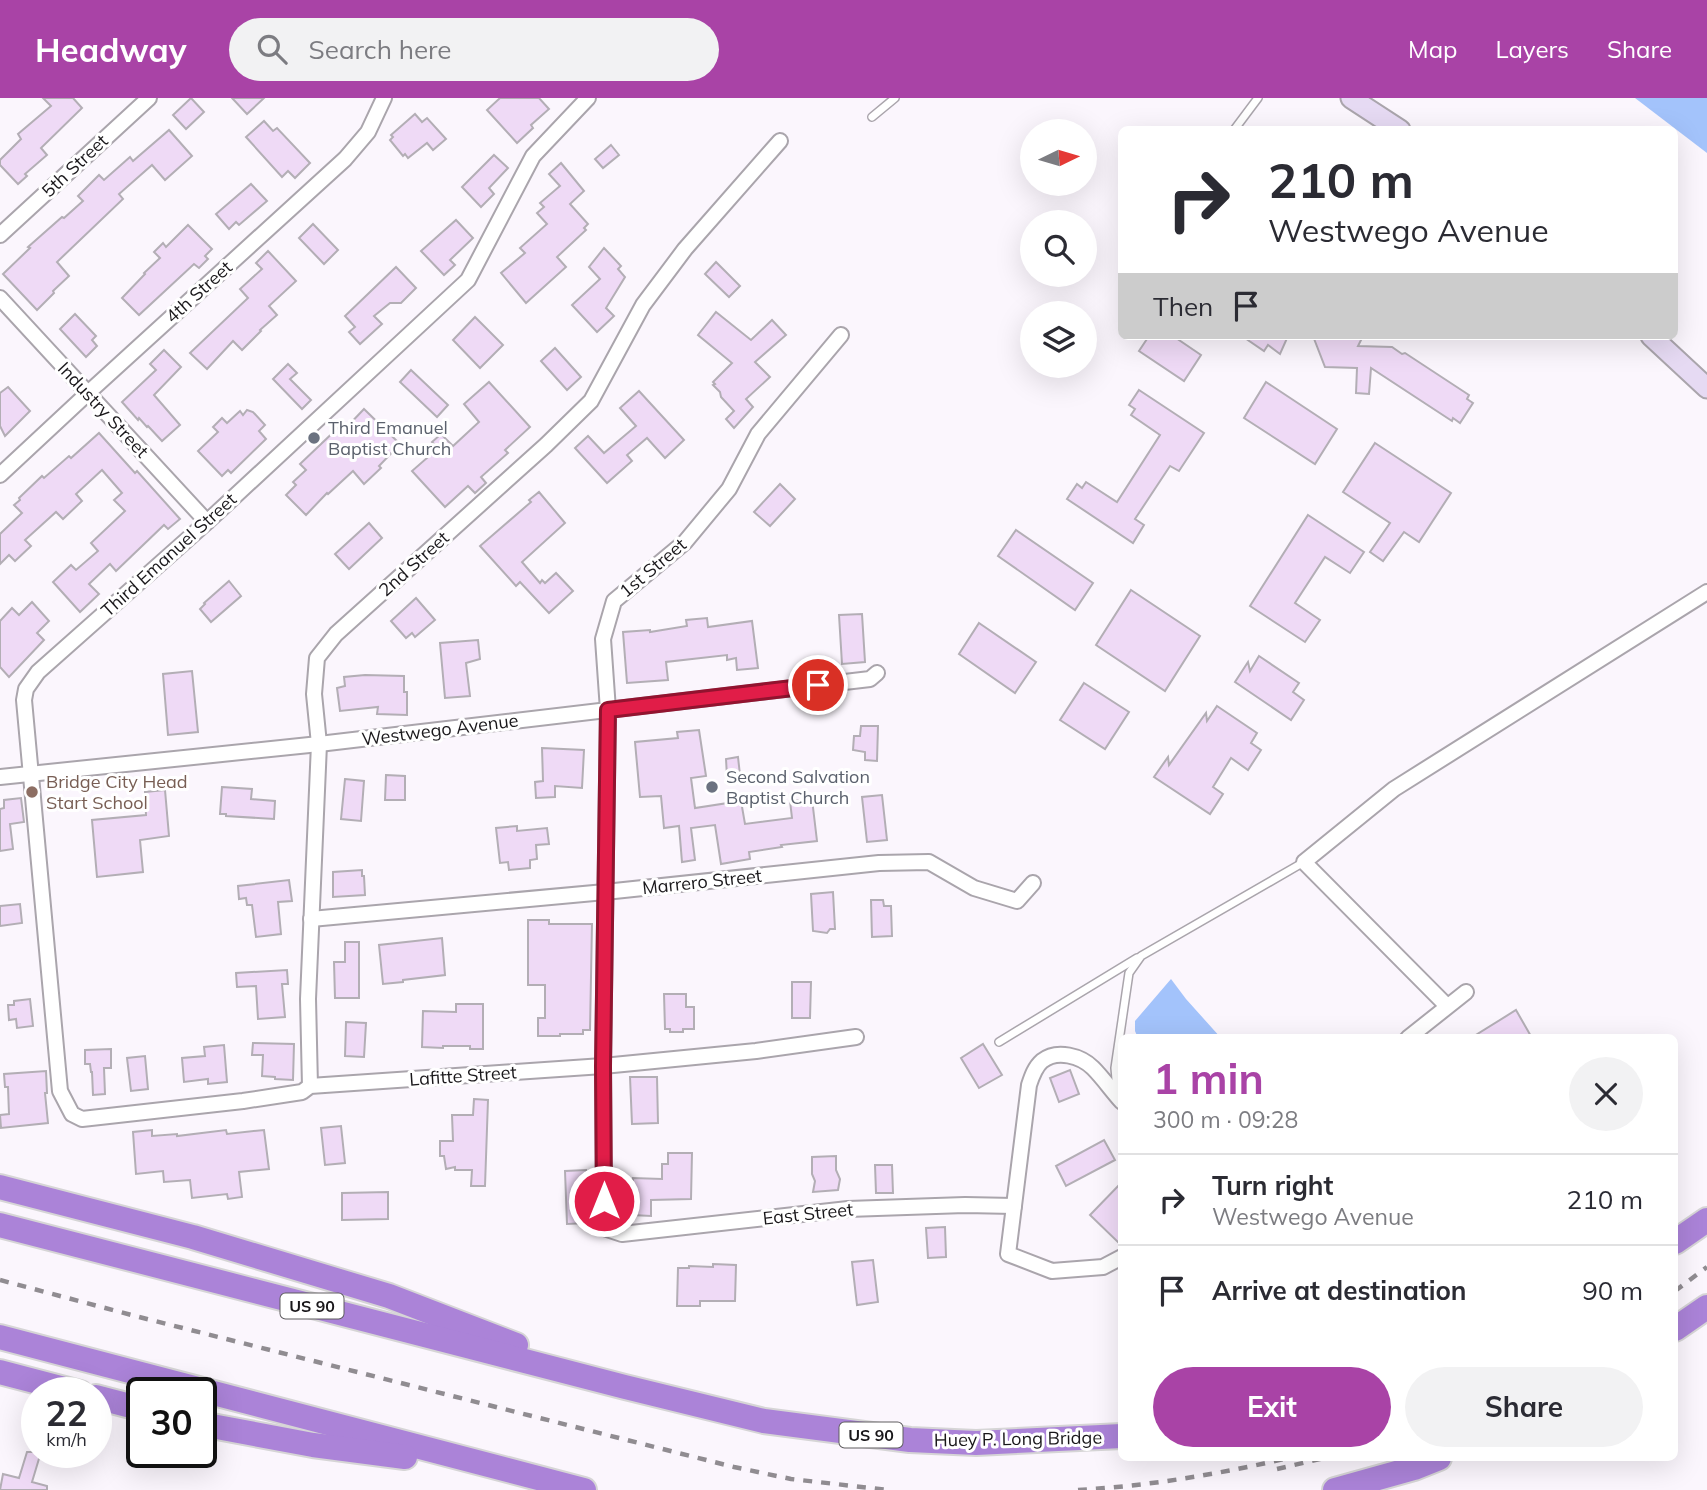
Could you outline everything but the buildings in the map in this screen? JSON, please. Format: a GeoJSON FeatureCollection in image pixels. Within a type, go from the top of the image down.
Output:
{"type":"FeatureCollection","features":[{"type":"Feature","properties":{"kind":"highway"},"geometry":{"type":"LineString","coordinates":[[0,1187],[193,1237],[388,1296],[625,1387]]}},
{"type":"Feature","properties":{"kind":"highway"},"geometry":{"type":"LineString","coordinates":[[1678,1240],[1707,1220]]}},
{"type":"Feature","properties":{"kind":"highway","name":"US 90"},"geometry":{"type":"LineString","coordinates":[[0,1225],[625,1387]]}},
{"type":"Feature","properties":{"kind":"highway"},"geometry":{"type":"LineString","coordinates":[[1678,1327],[1707,1307]]}},
{"type":"Feature","properties":{"kind":"highway"},"geometry":{"type":"LineString","coordinates":[[0,1337],[584,1490]]}},
{"type":"Feature","properties":{"kind":"highway"},"geometry":{"type":"LineString","coordinates":[[0,1372],[21,1378]]}},
{"type":"Feature","properties":{"kind":"highway","name":"Huey P. Long Bridge"},"geometry":{"type":"LineString","coordinates":[[625,1387],[764,1421],[910,1440],[976,1443],[1118,1436]]}},
{"type":"Feature","properties":{"kind":"highway"},"geometry":{"type":"LineString","coordinates":[[217,1427],[313,1444],[510,1471]]}},
{"type":"Feature","properties":{"kind":"highway"},"geometry":{"type":"LineString","coordinates":[[1335,1490],[1432,1461]]}},
{"type":"Feature","properties":{"kind":"street","name":"5th Street"},"geometry":{"type":"LineString","coordinates":[[0,235],[149,98]]}},
{"type":"Feature","properties":{"kind":"street","name":"4th Street"},"geometry":{"type":"LineString","coordinates":[[0,475],[345,159],[368,132],[384,98]]}},
{"type":"Feature","properties":{"kind":"street","name":"Third Emanuel Street"},"geometry":{"type":"LineString","coordinates":[[72,1114],[60,1091],[24,700],[26,689],[38,672],[207,522],[468,280],[533,156],[588,98]]}},
{"type":"Feature","properties":{"kind":"street"},"geometry":{"type":"LineString","coordinates":[[1351,98],[1394,126]]}},
{"type":"Feature","properties":{"kind":"street","name":"2nd Street"},"geometry":{"type":"LineString","coordinates":[[310,1086],[308,999],[319,744],[314,694],[317,658],[337,634],[591,401],[643,305],[685,249],[780,141]]}},
{"type":"Feature","properties":{"kind":"street","name":"Industry Street"},"geometry":{"type":"LineString","coordinates":[[0,298],[207,522]]}},
{"type":"Feature","properties":{"kind":"street","name":"1st Street"},"geometry":{"type":"LineString","coordinates":[[604,1228],[603,1066],[608,710],[603,639],[614,601],[685,542],[729,489],[758,434],[841,335]]}},
{"type":"Feature","properties":{"kind":"street"},"geometry":{"type":"LineString","coordinates":[[1655,340],[1707,388]]}},
{"type":"Feature","properties":{"kind":"street"},"geometry":{"type":"LineString","coordinates":[[1447,1006],[1304,862],[1394,789],[1707,592]]}},
{"type":"Feature","properties":{"kind":"street","name":"Westwego Avenue"},"geometry":{"type":"LineString","coordinates":[[0,777],[319,744],[870,679],[877,673]]}},
{"type":"Feature","properties":{"kind":"street","name":"Marrero Street"},"geometry":{"type":"LineString","coordinates":[[311,919],[892,862],[929,862],[975,888],[1017,901],[1033,883]]}},
{"type":"Feature","properties":{"kind":"street"},"geometry":{"type":"LineString","coordinates":[[1413,1034],[1466,992]]}},
{"type":"Feature","properties":{"kind":"street","name":"Lafitte Street"},"geometry":{"type":"LineString","coordinates":[[72,1114],[82,1119],[243,1101],[302,1092],[310,1086],[603,1066],[756,1051],[856,1037]]}},
{"type":"Feature","properties":{"kind":"street"},"geometry":{"type":"LineString","coordinates":[[1118,1098],[1083,1060],[1055,1055],[1044,1060],[1034,1071],[1028,1085],[1008,1254],[1052,1271],[1103,1267],[1118,1259]]}},
{"type":"Feature","properties":{"kind":"street","name":"East Street"},"geometry":{"type":"LineString","coordinates":[[604,1228],[622,1234],[848,1209],[1014,1206]]}},
{"type":"Feature","properties":{"kind":"lane"},"geometry":{"type":"LineString","coordinates":[[872,117],[895,98]]}},
{"type":"Feature","properties":{"kind":"lane"},"geometry":{"type":"LineString","coordinates":[[1237,126],[1258,98]]}},
{"type":"Feature","properties":{"kind":"lane"},"geometry":{"type":"LineString","coordinates":[[999,1042],[1304,862]]}},
{"type":"Feature","properties":{"kind":"lane"},"geometry":{"type":"LineString","coordinates":[[1120,1034],[1129,973],[1141,956]]}},
{"type":"Feature","properties":{"kind":"lane"},"geometry":{"type":"LineString","coordinates":[[1118,1048],[1115,1069],[1118,1092]]}},
{"type":"Feature","properties":{"kind":"water"},"geometry":{"type":"Polygon","coordinates":[[[1635,98],[1707,98],[1707,153],[1678,131],[1678,126],[1672,126],[1635,98]]]}},
{"type":"Feature","properties":{"kind":"water"},"geometry":{"type":"Polygon","coordinates":[[[1171,979],[1217,1034],[1136,1034],[1135,1021],[1171,979]]]}},
{"type":"Feature","properties":{"kind":"railway"},"geometry":{"type":"LineString","coordinates":[[1678,1289],[1707,1267]]}},
{"type":"Feature","properties":{"kind":"railway"},"geometry":{"type":"LineString","coordinates":[[0,1280],[734,1467],[791,1479],[889,1490]]}},
{"type":"Feature","properties":{"kind":"railway"},"geometry":{"type":"LineString","coordinates":[[1078,1490],[1131,1486],[1274,1461]]}},
{"type":"Feature","properties":{"kind":"railway"},"geometry":{"type":"LineString","coordinates":[[1277,1469],[1311,1461]]}},
{"type":"Feature","properties":{"kind":"place","name":"Third Emanuel Baptist Church"},"geometry":{"type":"Point","coordinates":[314,438]}},
{"type":"Feature","properties":{"kind":"place","name":"Second Salvation Baptist Church"},"geometry":{"type":"Point","coordinates":[712,787]}},
{"type":"Feature","properties":{"kind":"place","name":"Bridge City Head Start School"},"geometry":{"type":"Point","coordinates":[32,792]}},
{"type":"Feature","properties":{"kind":"route"},"geometry":{"type":"LineString","coordinates":[[604,1201],[608,710],[818,685]]}}]}
